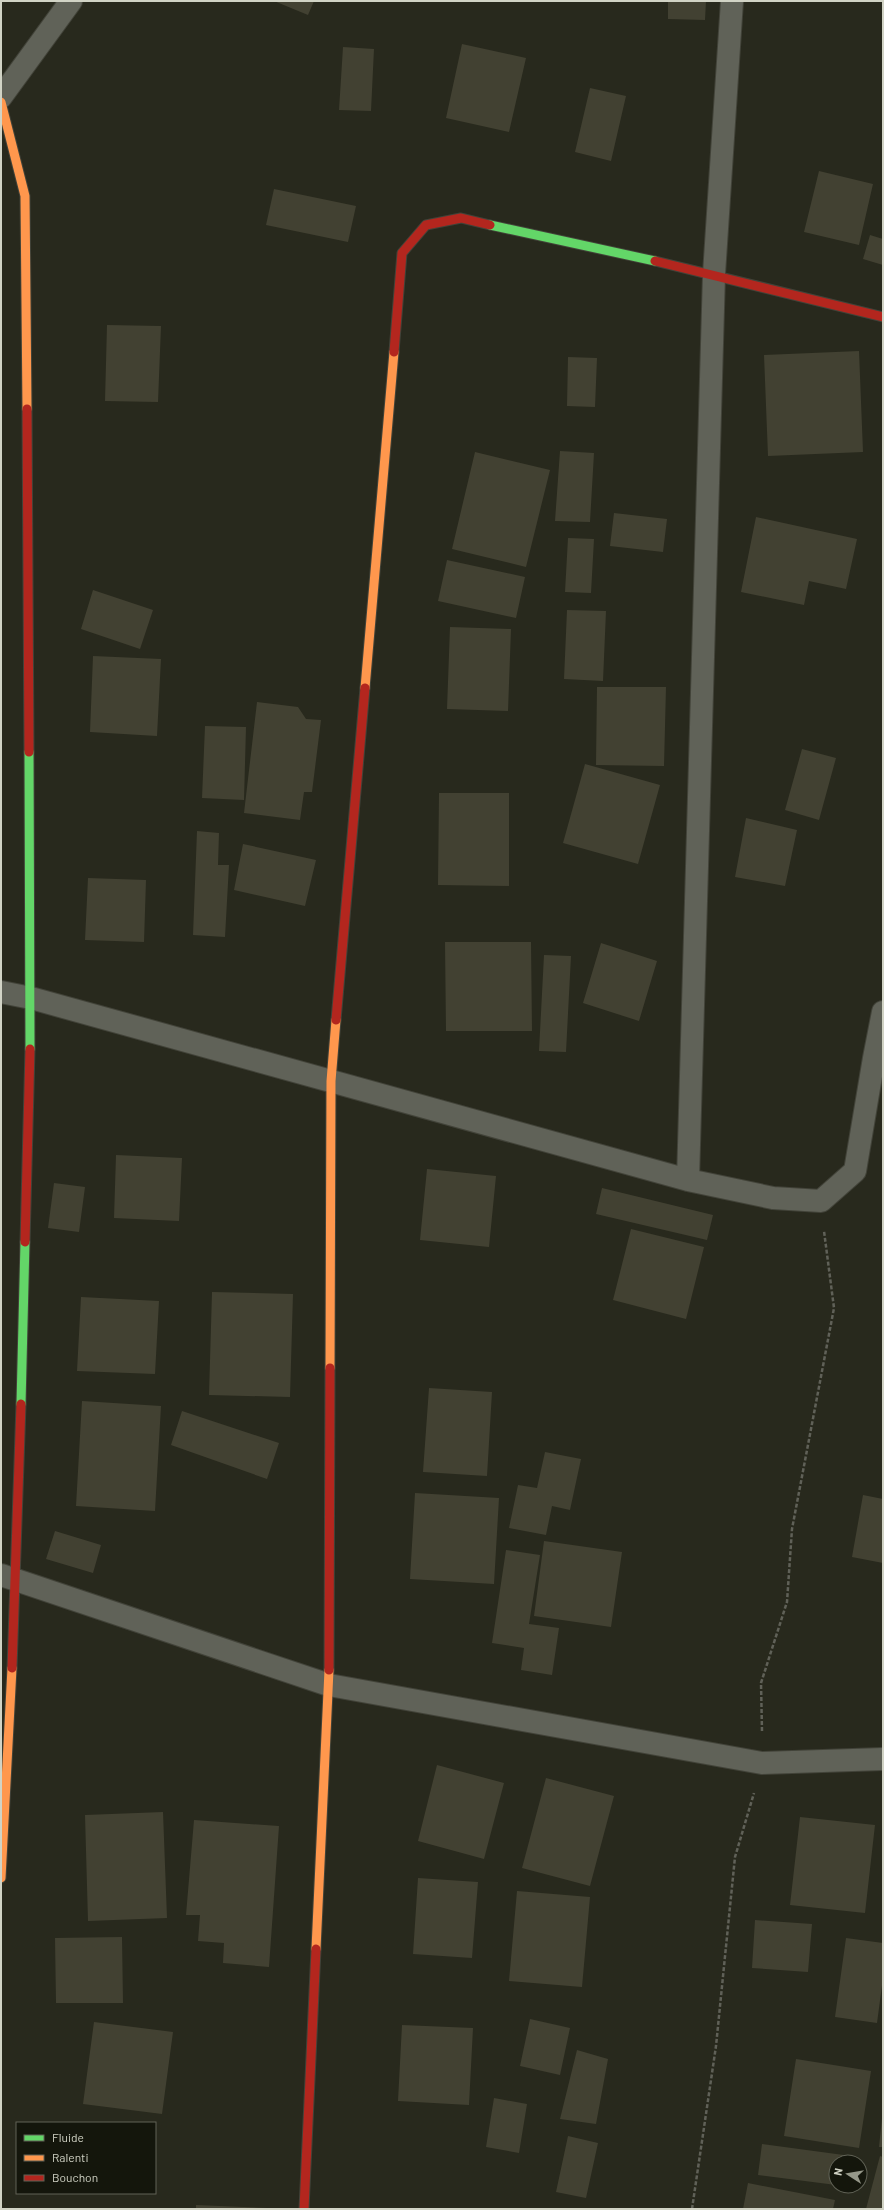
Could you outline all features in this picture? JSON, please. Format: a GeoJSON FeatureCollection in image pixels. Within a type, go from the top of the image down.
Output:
{"type":"FeatureCollection","features":[{"type":"Feature","properties":{"kind":"street"},"geometry":{"type":"LineString","coordinates":[[1,97],[72,1]]}},
{"type":"Feature","properties":{"kind":"street"},"geometry":{"type":"LineString","coordinates":[[688,1180],[714,274],[732,1]]}},
{"type":"Feature","properties":{"kind":"street"},"geometry":{"type":"LineString","coordinates":[[1,102],[25,196],[31,998],[8,1577],[1,1878]]}},
{"type":"Feature","properties":{"kind":"street"},"geometry":{"type":"LineString","coordinates":[[304,2209],[329,1685],[330,1081],[402,253],[426,225],[462,218],[714,274],[883,317]]}},
{"type":"Feature","properties":{"kind":"street"},"geometry":{"type":"LineString","coordinates":[[1,992],[31,998],[688,1180],[773,1198],[821,1201],[855,1171],[879,1058],[883,1012]]}},
{"type":"Feature","properties":{"kind":"street"},"geometry":{"type":"LineString","coordinates":[[8,1577],[329,1685],[762,1763],[883,1759]]}},
{"type":"Feature","properties":{"kind":"path"},"geometry":{"type":"LineString","coordinates":[[692,2209],[716,2046],[735,1857],[762,1763],[761,1683],[788,1602],[792,1529],[834,1308],[821,1201]]}},
{"type":"Feature","properties":{"kind":"building"},"geometry":{"type":"Polygon","coordinates":[[[274,1],[314,1],[308,15],[274,1]]]}},
{"type":"Feature","properties":{"kind":"building"},"geometry":{"type":"Polygon","coordinates":[[[668,1],[706,1],[705,20],[668,19],[668,1]]]}},
{"type":"Feature","properties":{"kind":"building"},"geometry":{"type":"Polygon","coordinates":[[[462,44],[526,58],[509,132],[446,118],[462,44]]]}},
{"type":"Feature","properties":{"kind":"building"},"geometry":{"type":"Polygon","coordinates":[[[343,47],[374,49],[371,111],[339,110],[343,47]]]}},
{"type":"Feature","properties":{"kind":"building"},"geometry":{"type":"Polygon","coordinates":[[[590,88],[626,96],[611,161],[575,152],[590,88]]]}},
{"type":"Feature","properties":{"kind":"building"},"geometry":{"type":"Polygon","coordinates":[[[819,171],[873,184],[859,245],[804,232],[819,171]]]}},
{"type":"Feature","properties":{"kind":"building"},"geometry":{"type":"Polygon","coordinates":[[[274,189],[356,206],[348,242],[266,225],[274,189]]]}},
{"type":"Feature","properties":{"kind":"building"},"geometry":{"type":"Polygon","coordinates":[[[870,235],[883,239],[883,265],[863,259],[870,235]]]}},
{"type":"Feature","properties":{"kind":"building"},"geometry":{"type":"Polygon","coordinates":[[[107,325],[161,326],[158,402],[105,401],[107,325]]]}},
{"type":"Feature","properties":{"kind":"building"},"geometry":{"type":"Polygon","coordinates":[[[859,351],[863,452],[768,456],[764,355],[859,351]]]}},
{"type":"Feature","properties":{"kind":"building"},"geometry":{"type":"Polygon","coordinates":[[[568,357],[597,358],[595,407],[567,406],[568,357]]]}},
{"type":"Feature","properties":{"kind":"building"},"geometry":{"type":"Polygon","coordinates":[[[560,451],[594,453],[590,522],[555,521],[560,451]]]}},
{"type":"Feature","properties":{"kind":"building"},"geometry":{"type":"Polygon","coordinates":[[[475,452],[550,470],[526,567],[452,549],[475,452]]]}},
{"type":"Feature","properties":{"kind":"building"},"geometry":{"type":"Polygon","coordinates":[[[614,513],[667,519],[663,552],[610,546],[614,513]]]}},
{"type":"Feature","properties":{"kind":"building"},"geometry":{"type":"Polygon","coordinates":[[[756,517],[857,539],[846,589],[809,581],[804,605],[741,592],[756,517]]]}},
{"type":"Feature","properties":{"kind":"building"},"geometry":{"type":"Polygon","coordinates":[[[568,538],[594,539],[591,593],[565,592],[568,538]]]}},
{"type":"Feature","properties":{"kind":"building"},"geometry":{"type":"Polygon","coordinates":[[[447,560],[525,577],[516,618],[438,601],[447,560]]]}},
{"type":"Feature","properties":{"kind":"building"},"geometry":{"type":"Polygon","coordinates":[[[93,590],[153,610],[140,649],[81,629],[93,590]]]}},
{"type":"Feature","properties":{"kind":"building"},"geometry":{"type":"Polygon","coordinates":[[[567,610],[606,611],[603,681],[564,679],[567,610]]]}},
{"type":"Feature","properties":{"kind":"building"},"geometry":{"type":"Polygon","coordinates":[[[450,627],[511,629],[508,711],[447,709],[450,627]]]}},
{"type":"Feature","properties":{"kind":"building"},"geometry":{"type":"Polygon","coordinates":[[[93,656],[161,659],[157,736],[90,732],[93,656]]]}},
{"type":"Feature","properties":{"kind":"building"},"geometry":{"type":"Polygon","coordinates":[[[597,687],[666,687],[664,766],[596,765],[597,687]]]}},
{"type":"Feature","properties":{"kind":"building"},"geometry":{"type":"Polygon","coordinates":[[[257,702],[298,707],[306,719],[321,720],[312,792],[304,792],[300,820],[244,813],[257,702]]]}},
{"type":"Feature","properties":{"kind":"building"},"geometry":{"type":"Polygon","coordinates":[[[205,726],[246,727],[244,800],[202,798],[205,726]]]}},
{"type":"Feature","properties":{"kind":"building"},"geometry":{"type":"Polygon","coordinates":[[[802,749],[836,758],[819,820],[785,810],[802,749]]]}},
{"type":"Feature","properties":{"kind":"building"},"geometry":{"type":"Polygon","coordinates":[[[585,764],[660,785],[638,864],[563,843],[585,764]]]}},
{"type":"Feature","properties":{"kind":"building"},"geometry":{"type":"Polygon","coordinates":[[[439,793],[509,793],[509,886],[438,885],[439,793]]]}},
{"type":"Feature","properties":{"kind":"building"},"geometry":{"type":"Polygon","coordinates":[[[746,818],[797,830],[785,886],[735,877],[746,818]]]}},
{"type":"Feature","properties":{"kind":"building"},"geometry":{"type":"Polygon","coordinates":[[[197,831],[219,833],[218,865],[229,865],[225,937],[193,935],[197,831]]]}},
{"type":"Feature","properties":{"kind":"building"},"geometry":{"type":"Polygon","coordinates":[[[243,844],[316,860],[305,906],[234,890],[243,844]]]}},
{"type":"Feature","properties":{"kind":"building"},"geometry":{"type":"Polygon","coordinates":[[[88,878],[146,880],[144,942],[85,940],[88,878]]]}},
{"type":"Feature","properties":{"kind":"building"},"geometry":{"type":"Polygon","coordinates":[[[445,942],[531,942],[532,1031],[446,1031],[445,942]]]}},
{"type":"Feature","properties":{"kind":"building"},"geometry":{"type":"Polygon","coordinates":[[[601,943],[657,961],[639,1021],[583,1003],[601,943]]]}},
{"type":"Feature","properties":{"kind":"building"},"geometry":{"type":"Polygon","coordinates":[[[544,955],[571,956],[566,1052],[539,1051],[544,955]]]}},
{"type":"Feature","properties":{"kind":"building"},"geometry":{"type":"Polygon","coordinates":[[[116,1155],[182,1158],[179,1221],[114,1218],[116,1155]]]}},
{"type":"Feature","properties":{"kind":"building"},"geometry":{"type":"Polygon","coordinates":[[[427,1169],[496,1176],[489,1247],[420,1240],[427,1169]]]}},
{"type":"Feature","properties":{"kind":"building"},"geometry":{"type":"Polygon","coordinates":[[[54,1183],[85,1187],[79,1232],[48,1228],[54,1183]]]}},
{"type":"Feature","properties":{"kind":"building"},"geometry":{"type":"Polygon","coordinates":[[[602,1188],[713,1215],[707,1240],[596,1214],[602,1188]]]}},
{"type":"Feature","properties":{"kind":"building"},"geometry":{"type":"Polygon","coordinates":[[[631,1229],[704,1247],[686,1319],[613,1300],[631,1229]]]}},
{"type":"Feature","properties":{"kind":"building"},"geometry":{"type":"Polygon","coordinates":[[[212,1292],[293,1294],[290,1397],[209,1395],[212,1292]]]}},
{"type":"Feature","properties":{"kind":"building"},"geometry":{"type":"Polygon","coordinates":[[[81,1297],[159,1301],[155,1374],[77,1371],[81,1297]]]}},
{"type":"Feature","properties":{"kind":"building"},"geometry":{"type":"Polygon","coordinates":[[[429,1388],[492,1392],[487,1476],[423,1472],[429,1388]]]}},
{"type":"Feature","properties":{"kind":"building"},"geometry":{"type":"Polygon","coordinates":[[[82,1401],[161,1406],[155,1511],[76,1506],[82,1401]]]}},
{"type":"Feature","properties":{"kind":"building"},"geometry":{"type":"Polygon","coordinates":[[[182,1411],[279,1443],[267,1479],[171,1445],[182,1411]]]}},
{"type":"Feature","properties":{"kind":"building"},"geometry":{"type":"Polygon","coordinates":[[[545,1452],[581,1459],[570,1510],[552,1506],[546,1535],[509,1528],[518,1485],[537,1488],[545,1452]]]}},
{"type":"Feature","properties":{"kind":"building"},"geometry":{"type":"Polygon","coordinates":[[[415,1493],[499,1498],[494,1584],[410,1579],[415,1493]]]}},
{"type":"Feature","properties":{"kind":"building"},"geometry":{"type":"Polygon","coordinates":[[[863,1495],[883,1499],[883,1563],[852,1557],[863,1495]]]}},
{"type":"Feature","properties":{"kind":"building"},"geometry":{"type":"Polygon","coordinates":[[[55,1531],[101,1545],[93,1573],[46,1559],[55,1531]]]}},
{"type":"Feature","properties":{"kind":"building"},"geometry":{"type":"Polygon","coordinates":[[[544,1541],[622,1552],[611,1627],[534,1616],[544,1541]]]}},
{"type":"Feature","properties":{"kind":"building"},"geometry":{"type":"Polygon","coordinates":[[[506,1550],[540,1555],[529,1624],[559,1628],[552,1675],[521,1670],[524,1648],[492,1643],[506,1550]]]}},
{"type":"Feature","properties":{"kind":"building"},"geometry":{"type":"Polygon","coordinates":[[[437,1765],[504,1783],[484,1859],[418,1841],[437,1765]]]}},
{"type":"Feature","properties":{"kind":"building"},"geometry":{"type":"Polygon","coordinates":[[[546,1778],[614,1796],[590,1886],[522,1868],[546,1778]]]}},
{"type":"Feature","properties":{"kind":"building"},"geometry":{"type":"Polygon","coordinates":[[[163,1812],[167,1918],[88,1921],[85,1815],[163,1812]]]}},
{"type":"Feature","properties":{"kind":"building"},"geometry":{"type":"Polygon","coordinates":[[[800,1817],[875,1825],[865,1913],[790,1905],[800,1817]]]}},
{"type":"Feature","properties":{"kind":"building"},"geometry":{"type":"Polygon","coordinates":[[[194,1820],[279,1826],[269,1967],[223,1963],[224,1943],[198,1941],[200,1915],[186,1915],[194,1820]]]}},
{"type":"Feature","properties":{"kind":"building"},"geometry":{"type":"Polygon","coordinates":[[[418,1878],[478,1882],[472,1958],[413,1954],[418,1878]]]}},
{"type":"Feature","properties":{"kind":"building"},"geometry":{"type":"Polygon","coordinates":[[[517,1891],[590,1897],[582,1987],[509,1981],[517,1891]]]}},
{"type":"Feature","properties":{"kind":"building"},"geometry":{"type":"Polygon","coordinates":[[[755,1920],[812,1924],[808,1972],[752,1968],[755,1920]]]}},
{"type":"Feature","properties":{"kind":"building"},"geometry":{"type":"Polygon","coordinates":[[[122,1937],[123,2003],[56,2003],[55,1938],[122,1937]]]}},
{"type":"Feature","properties":{"kind":"building"},"geometry":{"type":"Polygon","coordinates":[[[846,1938],[883,1943],[883,1978],[877,2023],[835,2017],[846,1938]]]}},
{"type":"Feature","properties":{"kind":"building"},"geometry":{"type":"Polygon","coordinates":[[[530,2019],[570,2028],[560,2075],[520,2066],[530,2019]]]}},
{"type":"Feature","properties":{"kind":"building"},"geometry":{"type":"Polygon","coordinates":[[[94,2022],[173,2032],[162,2114],[83,2104],[94,2022]]]}},
{"type":"Feature","properties":{"kind":"building"},"geometry":{"type":"Polygon","coordinates":[[[402,2025],[473,2028],[469,2105],[398,2101],[402,2025]]]}},
{"type":"Feature","properties":{"kind":"building"},"geometry":{"type":"Polygon","coordinates":[[[577,2050],[608,2059],[596,2124],[560,2119],[577,2050]]]}},
{"type":"Feature","properties":{"kind":"building"},"geometry":{"type":"Polygon","coordinates":[[[796,2059],[871,2071],[859,2148],[784,2136],[796,2059]]]}},
{"type":"Feature","properties":{"kind":"building"},"geometry":{"type":"Polygon","coordinates":[[[494,2098],[527,2104],[519,2153],[486,2147],[494,2098]]]}},
{"type":"Feature","properties":{"kind":"building"},"geometry":{"type":"Polygon","coordinates":[[[882,2118],[883,2147],[879,2147],[882,2118]]]}},
{"type":"Feature","properties":{"kind":"building"},"geometry":{"type":"Polygon","coordinates":[[[568,2136],[598,2143],[586,2198],[556,2192],[568,2136]]]}},
{"type":"Feature","properties":{"kind":"building"},"geometry":{"type":"Polygon","coordinates":[[[762,2144],[836,2154],[828,2154],[828,2184],[758,2175],[762,2144]]]}},
{"type":"Feature","properties":{"kind":"building"},"geometry":{"type":"Polygon","coordinates":[[[880,2156],[883,2157],[883,2209],[866,2209],[880,2156]]]}},
{"type":"Feature","properties":{"kind":"building"},"geometry":{"type":"Polygon","coordinates":[[[748,2183],[835,2200],[833,2209],[743,2209],[748,2183]]]}},
{"type":"Feature","properties":{"kind":"building"},"geometry":{"type":"Polygon","coordinates":[[[196,2205],[267,2208],[267,2209],[196,2209],[196,2205]]]}},
{"type":"Feature","properties":{"kind":"traffic: fast"},"geometry":{"type":"LineString","coordinates":[[490,225],[655,261]]}},
{"type":"Feature","properties":{"kind":"traffic: fast"},"geometry":{"type":"LineString","coordinates":[[29,752],[30,1049]]}},
{"type":"Feature","properties":{"kind":"traffic: fast"},"geometry":{"type":"LineString","coordinates":[[21,1404],[25,1242]]}},
{"type":"Feature","properties":{"kind":"traffic: slow"},"geometry":{"type":"LineString","coordinates":[[1,102],[25,196],[27,409]]}},
{"type":"Feature","properties":{"kind":"traffic: slow"},"geometry":{"type":"LineString","coordinates":[[365,688],[394,352]]}},
{"type":"Feature","properties":{"kind":"traffic: slow"},"geometry":{"type":"LineString","coordinates":[[330,1368],[331,1081],[336,1020]]}},
{"type":"Feature","properties":{"kind":"traffic: slow"},"geometry":{"type":"LineString","coordinates":[[1,1878],[12,1668]]}},
{"type":"Feature","properties":{"kind":"traffic: slow"},"geometry":{"type":"LineString","coordinates":[[316,1949],[329,1670]]}},
{"type":"Feature","properties":{"kind":"traffic: jam"},"geometry":{"type":"LineString","coordinates":[[394,352],[402,253],[426,225],[461,218],[490,225]]}},
{"type":"Feature","properties":{"kind":"traffic: jam"},"geometry":{"type":"LineString","coordinates":[[655,261],[883,317]]}},
{"type":"Feature","properties":{"kind":"traffic: jam"},"geometry":{"type":"LineString","coordinates":[[27,409],[29,752]]}},
{"type":"Feature","properties":{"kind":"traffic: jam"},"geometry":{"type":"LineString","coordinates":[[336,1020],[365,688]]}},
{"type":"Feature","properties":{"kind":"traffic: jam"},"geometry":{"type":"LineString","coordinates":[[25,1242],[30,1049]]}},
{"type":"Feature","properties":{"kind":"traffic: jam"},"geometry":{"type":"LineString","coordinates":[[329,1670],[330,1368]]}},
{"type":"Feature","properties":{"kind":"traffic: jam"},"geometry":{"type":"LineString","coordinates":[[12,1668],[21,1404]]}},
{"type":"Feature","properties":{"kind":"traffic: jam"},"geometry":{"type":"LineString","coordinates":[[304,2209],[316,1949]]}}]}
